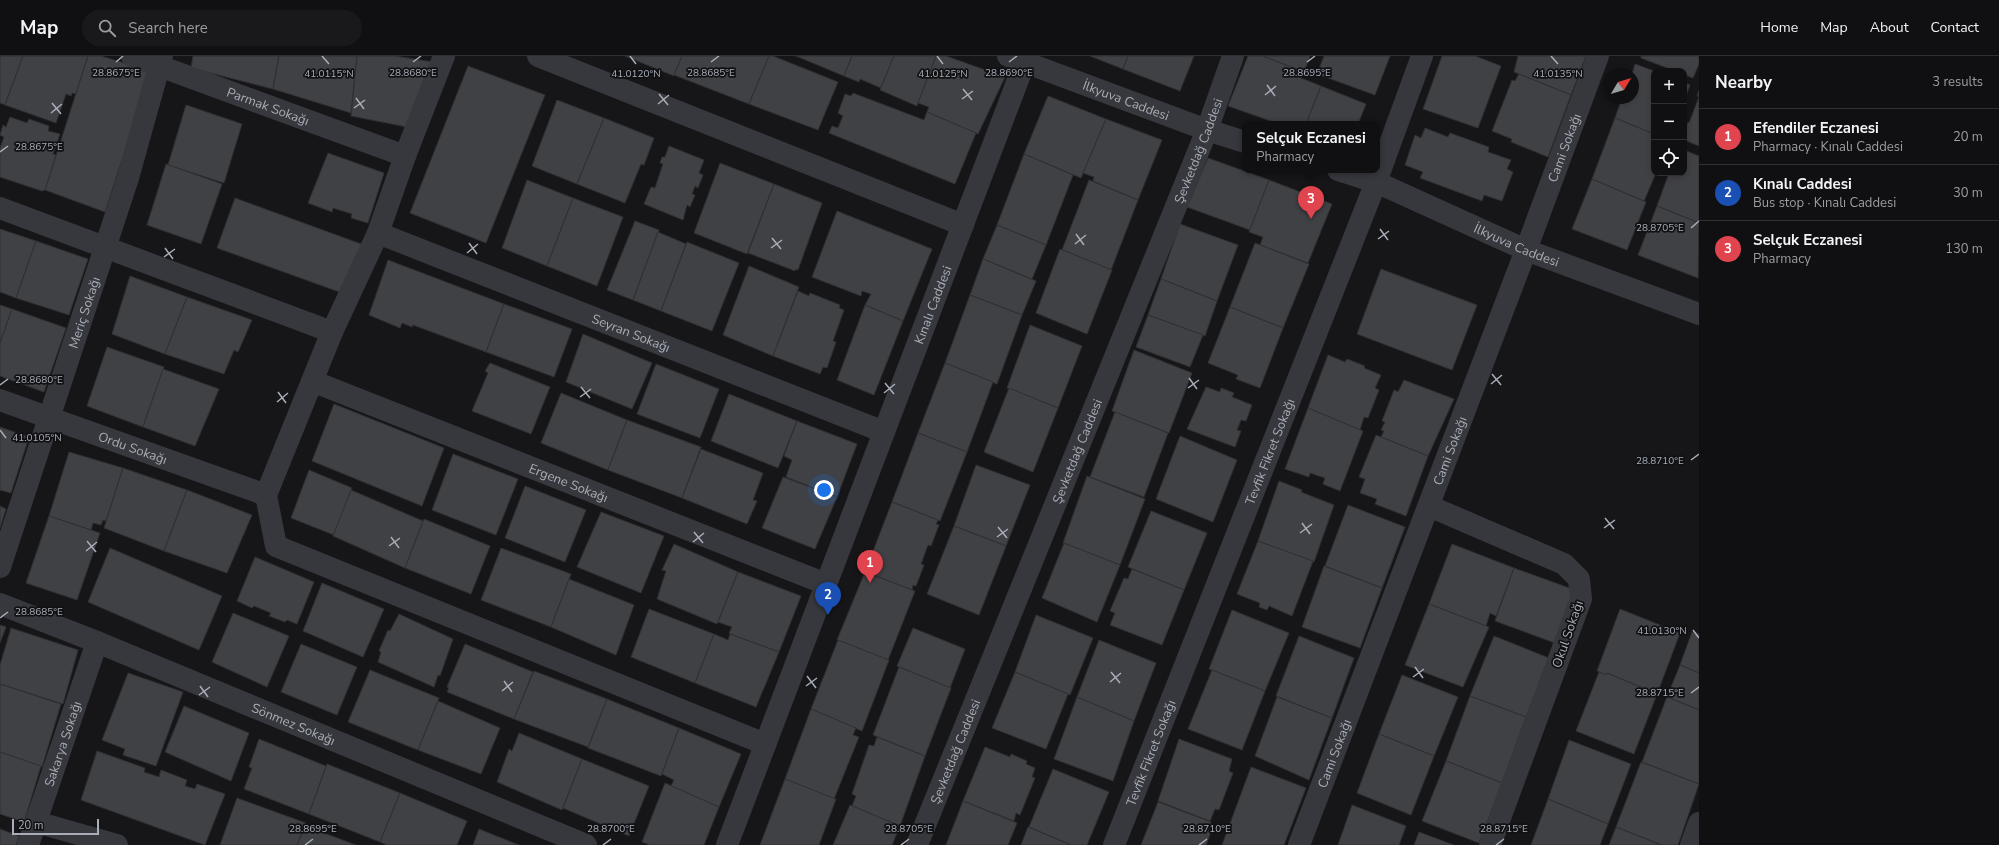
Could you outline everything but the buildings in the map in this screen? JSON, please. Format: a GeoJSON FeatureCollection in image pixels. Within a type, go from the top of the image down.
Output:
{"type":"FeatureCollection","features":[{"type":"Feature","properties":{"kind":"street","name":"Parmak Sokağı"},"geometry":{"type":"LineString","coordinates":[[132,56],[161,60],[405,156]]}},
{"type":"Feature","properties":{"kind":"street"},"geometry":{"type":"LineString","coordinates":[[444,56],[405,156],[378,233],[332,332],[266,495],[276,546],[765,744]]}},
{"type":"Feature","properties":{"kind":"street"},"geometry":{"type":"LineString","coordinates":[[538,56],[963,225]]}},
{"type":"Feature","properties":{"kind":"street","name":"Şevketdağ Caddesi"},"geometry":{"type":"LineString","coordinates":[[917,845],[1207,130],[1233,56]]}},
{"type":"Feature","properties":{"kind":"street","name":"Tevfik Fikret Sokağı"},"geometry":{"type":"LineString","coordinates":[[1380,171],[1422,56]]}},
{"type":"Feature","properties":{"kind":"street","name":"Cami Sokağı"},"geometry":{"type":"LineString","coordinates":[[1299,845],[1429,506],[1598,56]]}},
{"type":"Feature","properties":{"kind":"street","name":"Kınalı Caddesi"},"geometry":{"type":"LineString","coordinates":[[727,845],[963,225],[1020,58]]}},
{"type":"Feature","properties":{"kind":"street","name":"İlkyuva Caddesi"},"geometry":{"type":"LineString","coordinates":[[1020,58],[1207,130],[1242,141]]}},
{"type":"Feature","properties":{"kind":"street","name":"Meriç Sokağı"},"geometry":{"type":"LineString","coordinates":[[0,568],[128,178],[161,60]]}},
{"type":"Feature","properties":{"kind":"street","name":"İlkyuva Caddesi"},"geometry":{"type":"LineString","coordinates":[[1348,173],[1376,182],[1526,250],[1699,314]]}},
{"type":"Feature","properties":{"kind":"street","name":"Tevfik Fikret Sokağı"},"geometry":{"type":"LineString","coordinates":[[1114,845],[1379,173]]}},
{"type":"Feature","properties":{"kind":"street"},"geometry":{"type":"LineString","coordinates":[[0,208],[332,332]]}},
{"type":"Feature","properties":{"kind":"street","name":"Seyran Sokağı"},"geometry":{"type":"LineString","coordinates":[[378,233],[884,432]]}},
{"type":"Feature","properties":{"kind":"street","name":"Ergene Sokağı"},"geometry":{"type":"LineString","coordinates":[[312,381],[826,584]]}},
{"type":"Feature","properties":{"kind":"street","name":"Ordu Sokağı"},"geometry":{"type":"LineString","coordinates":[[0,400],[266,495]]}},
{"type":"Feature","properties":{"kind":"street","name":"Okul Sokağı"},"geometry":{"type":"LineString","coordinates":[[1429,506],[1564,564],[1579,579],[1582,599],[1490,845]]}},
{"type":"Feature","properties":{"kind":"street","name":"Sönmez Sokağı"},"geometry":{"type":"LineString","coordinates":[[0,604],[97,642],[586,845]]}},
{"type":"Feature","properties":{"kind":"street","name":"Sakarya Sokağı"},"geometry":{"type":"LineString","coordinates":[[28,845],[97,642]]}},
{"type":"Feature","properties":{"kind":"street"},"geometry":{"type":"LineString","coordinates":[[36,822],[117,845]]}},
{"type":"Feature","properties":{"kind":"street"},"geometry":{"type":"LineString","coordinates":[[1690,845],[1699,822]]}},
{"type":"Feature","properties":{"kind":"place","name":"Selçuk Eczanesi"},"geometry":{"type":"Point","coordinates":[1311,219]}},
{"type":"Feature","properties":{"kind":"place","name":"Efendiler Eczanesi"},"geometry":{"type":"Point","coordinates":[870,583]}},
{"type":"Feature","properties":{"kind":"place","name":"Kınalı Caddesi"},"geometry":{"type":"Point","coordinates":[828,615]}}]}
